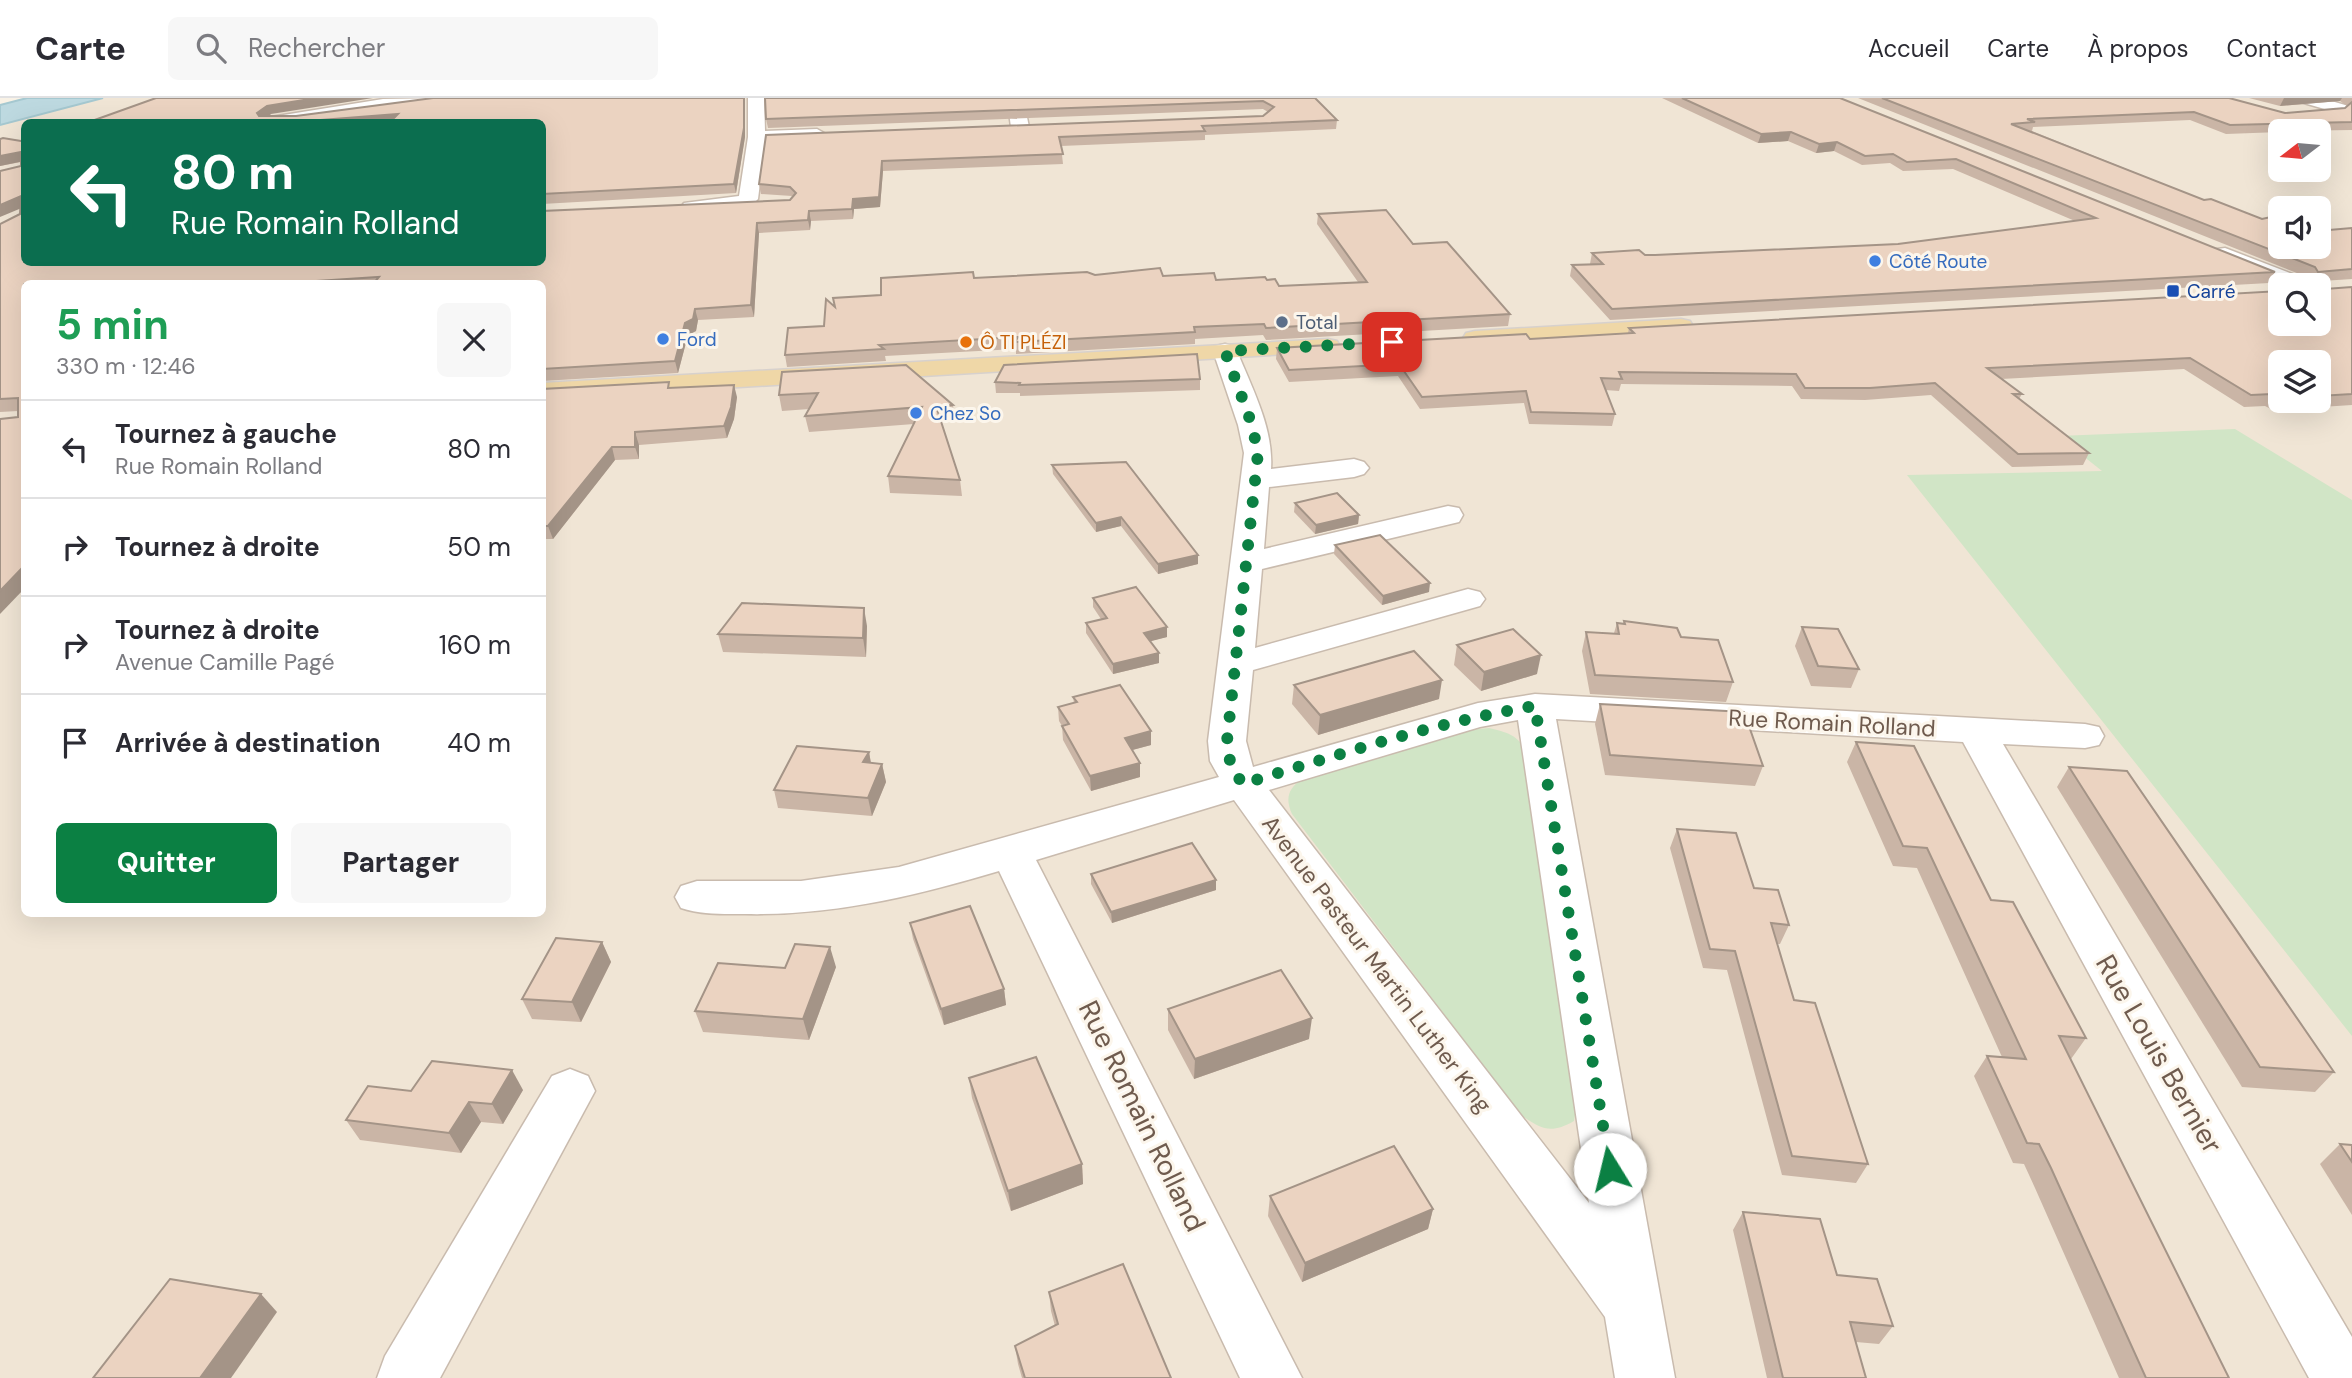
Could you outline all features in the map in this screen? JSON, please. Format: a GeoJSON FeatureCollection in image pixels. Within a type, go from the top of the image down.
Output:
{"type":"FeatureCollection","features":[{"type":"Feature","properties":{"kind":"main road"},"geometry":{"type":"LineString","coordinates":[[1453,339],[1709,324]]}},
{"type":"Feature","properties":{"kind":"main road"},"geometry":{"type":"LineString","coordinates":[[546,391],[1352,344]]}},
{"type":"Feature","properties":{"kind":"street"},"geometry":{"type":"LineString","coordinates":[[290,119],[383,104],[443,98]]}},
{"type":"Feature","properties":{"kind":"street"},"geometry":{"type":"LineString","coordinates":[[742,202],[749,196],[757,137],[756,98]]}},
{"type":"Feature","properties":{"kind":"street"},"geometry":{"type":"LineString","coordinates":[[1015,98],[1020,127]]}},
{"type":"Feature","properties":{"kind":"street"},"geometry":{"type":"LineString","coordinates":[[2302,105],[2346,110]]}},
{"type":"Feature","properties":{"kind":"street"},"geometry":{"type":"LineString","coordinates":[[757,137],[840,134]]}},
{"type":"Feature","properties":{"kind":"street"},"geometry":{"type":"LineString","coordinates":[[673,208],[742,202],[765,204]]}},
{"type":"Feature","properties":{"kind":"street"},"geometry":{"type":"LineString","coordinates":[[2202,245],[2271,273]]}},
{"type":"Feature","properties":{"kind":"street","name":"Avenue Pasteur Martin Luther King"},"geometry":{"type":"LineString","coordinates":[[1225,351],[1252,425],[1258,453],[1227,741],[1230,761],[1242,784],[1632,1306],[1645,1378]]}},
{"type":"Feature","properties":{"kind":"street"},"geometry":{"type":"LineString","coordinates":[[1256,480],[1354,468]]}},
{"type":"Feature","properties":{"kind":"street"},"geometry":{"type":"LineString","coordinates":[[1246,559],[1259,560],[1448,515]]}},
{"type":"Feature","properties":{"kind":"street"},"geometry":{"type":"LineString","coordinates":[[1237,661],[1251,660],[1468,599]]}},
{"type":"Feature","properties":{"kind":"street"},"geometry":{"type":"LineString","coordinates":[[1535,706],[1632,1306]]}},
{"type":"Feature","properties":{"kind":"street","name":"Rue Romain Rolland"},"geometry":{"type":"LineString","coordinates":[[697,897],[758,899],[816,896],[914,880],[1012,854],[1434,727],[1478,715],[1535,706],[2085,736]]}},
{"type":"Feature","properties":{"kind":"street","name":"Rue Louis Bernier"},"geometry":{"type":"LineString","coordinates":[[1976,731],[2342,1378]]}},
{"type":"Feature","properties":{"kind":"street","name":"Rue Romain Rolland"},"geometry":{"type":"LineString","coordinates":[[1012,854],[1272,1378]]}},
{"type":"Feature","properties":{"kind":"street"},"geometry":{"type":"LineString","coordinates":[[407,1378],[570,1091]]}},
{"type":"Feature","properties":{"kind":"shaded area"},"geometry":{"type":"Polygon","coordinates":[[[103,98],[2352,98],[2352,1378],[0,1378],[0,124],[103,98]]]}},
{"type":"Feature","properties":{"kind":"green space"},"geometry":{"type":"Polygon","coordinates":[[[2235,429],[2352,500],[2352,1036],[1907,475],[2102,471],[2058,436],[2235,429]]]}},
{"type":"Feature","properties":{"kind":"green space"},"geometry":{"type":"Polygon","coordinates":[[[1489,728],[1511,735],[1526,751],[1577,1104],[1574,1121],[1559,1128],[1541,1127],[1521,1115],[1292,814],[1288,799],[1291,790],[1302,779],[1469,730],[1489,728]]]}},
{"type":"Feature","properties":{"kind":"water"},"geometry":{"type":"Polygon","coordinates":[[[27,98],[103,98],[0,125],[0,105],[27,98]]]}},
{"type":"Feature","properties":{"kind":"building"},"geometry":{"type":"Polygon","coordinates":[[[156,98],[316,98],[267,106],[257,113],[259,116],[296,116],[433,98],[744,98],[744,128],[734,184],[546,194],[546,119],[393,119],[398,114],[334,119],[97,119],[156,98]]]}},
{"type":"Feature","properties":{"kind":"building"},"geometry":{"type":"Polygon","coordinates":[[[765,98],[1315,98],[1337,120],[1202,126],[1205,131],[1059,137],[1063,154],[882,161],[879,197],[853,199],[852,209],[809,211],[808,220],[757,223],[751,305],[695,309],[693,319],[685,323],[675,361],[546,369],[546,280],[376,280],[379,277],[332,280],[21,280],[21,569],[0,591],[0,419],[18,417],[18,398],[0,399],[0,224],[20,214],[21,196],[21,266],[546,266],[546,211],[790,200],[796,193],[790,187],[759,184],[766,135],[1263,116],[1274,107],[1263,101],[766,119],[765,98]]]}},
{"type":"Feature","properties":{"kind":"building"},"geometry":{"type":"Polygon","coordinates":[[[1682,98],[1840,98],[2275,272],[1612,309],[1572,265],[1603,264],[1592,253],[1639,250],[1645,255],[1655,255],[1898,244],[2096,218],[1956,159],[1907,162],[1893,154],[1865,156],[1837,142],[1819,144],[1791,132],[1761,134],[1682,98]]]}},
{"type":"Feature","properties":{"kind":"building"},"geometry":{"type":"Polygon","coordinates":[[[1882,98],[2229,98],[2285,113],[2345,108],[2352,102],[2352,122],[2331,123],[2331,119],[2268,119],[2268,124],[2230,125],[2194,112],[2027,119],[2035,122],[2011,124],[2204,200],[2211,199],[2262,219],[2268,218],[2268,249],[1882,98]]]}},
{"type":"Feature","properties":{"kind":"building"},"geometry":{"type":"Polygon","coordinates":[[[0,139],[21,141],[21,152],[0,156],[0,139]]]}},
{"type":"Feature","properties":{"kind":"building"},"geometry":{"type":"Polygon","coordinates":[[[21,166],[21,196],[0,205],[0,171],[21,166]]]}},
{"type":"Feature","properties":{"kind":"building"},"geometry":{"type":"Polygon","coordinates":[[[1386,210],[1413,244],[1447,242],[1510,314],[1266,328],[1264,324],[1194,327],[1195,332],[1015,342],[1018,337],[879,345],[884,349],[785,355],[788,328],[824,326],[826,299],[835,307],[833,298],[881,295],[881,278],[973,272],[974,278],[1087,272],[1095,275],[1160,268],[1163,276],[1214,273],[1216,280],[1265,277],[1267,280],[1275,279],[1279,286],[1367,282],[1318,214],[1386,210]]]}},
{"type":"Feature","properties":{"kind":"building"},"geometry":{"type":"Polygon","coordinates":[[[2352,228],[2352,269],[2318,272],[2315,267],[2295,259],[2331,259],[2331,230],[2352,228]]]}},
{"type":"Feature","properties":{"kind":"building"},"geometry":{"type":"Polygon","coordinates":[[[2352,287],[2352,394],[2331,395],[2331,350],[2268,350],[2268,394],[2251,395],[2190,358],[1987,368],[2022,394],[2013,394],[2089,453],[2018,454],[1935,383],[1870,388],[1805,388],[1796,374],[1619,372],[1622,379],[1601,378],[1615,414],[1531,412],[1526,391],[1422,397],[1399,364],[1289,370],[1277,348],[1526,334],[1530,339],[1634,333],[1629,328],[2268,292],[2268,336],[2331,336],[2331,289],[2352,287]]]}},
{"type":"Feature","properties":{"kind":"building"},"geometry":{"type":"Polygon","coordinates":[[[1197,354],[1200,379],[1019,385],[1020,383],[995,382],[1004,365],[1197,354]]]}},
{"type":"Feature","properties":{"kind":"building"},"geometry":{"type":"Polygon","coordinates":[[[906,365],[953,405],[936,406],[960,480],[888,476],[922,407],[805,416],[818,393],[779,395],[782,372],[906,365]]]}},
{"type":"Feature","properties":{"kind":"building"},"geometry":{"type":"Polygon","coordinates":[[[669,382],[668,388],[734,385],[731,407],[724,426],[635,432],[635,447],[612,447],[548,526],[546,389],[669,382]]]}},
{"type":"Feature","properties":{"kind":"building"},"geometry":{"type":"Polygon","coordinates":[[[1126,462],[1198,555],[1158,564],[1121,517],[1096,523],[1052,465],[1126,462]]]}},
{"type":"Feature","properties":{"kind":"building"},"geometry":{"type":"Polygon","coordinates":[[[1337,493],[1359,515],[1316,525],[1295,503],[1337,493]]]}},
{"type":"Feature","properties":{"kind":"building"},"geometry":{"type":"Polygon","coordinates":[[[1380,535],[1430,583],[1383,596],[1335,545],[1380,535]]]}},
{"type":"Feature","properties":{"kind":"building"},"geometry":{"type":"Polygon","coordinates":[[[1136,587],[1167,627],[1144,633],[1159,653],[1113,664],[1086,623],[1107,618],[1093,598],[1136,587]]]}},
{"type":"Feature","properties":{"kind":"building"},"geometry":{"type":"Polygon","coordinates":[[[742,603],[864,608],[863,638],[718,634],[742,603]]]}},
{"type":"Feature","properties":{"kind":"building"},"geometry":{"type":"Polygon","coordinates":[[[1624,621],[1677,628],[1681,637],[1718,640],[1733,682],[1595,675],[1586,632],[1619,634],[1617,623],[1625,624],[1624,621]]]}},
{"type":"Feature","properties":{"kind":"building"},"geometry":{"type":"Polygon","coordinates":[[[1802,627],[1838,629],[1859,669],[1818,666],[1802,627]]]}},
{"type":"Feature","properties":{"kind":"building"},"geometry":{"type":"Polygon","coordinates":[[[1513,629],[1541,655],[1484,672],[1457,645],[1513,629]]]}},
{"type":"Feature","properties":{"kind":"building"},"geometry":{"type":"Polygon","coordinates":[[[1414,651],[1442,680],[1320,715],[1294,685],[1414,651]]]}},
{"type":"Feature","properties":{"kind":"building"},"geometry":{"type":"Polygon","coordinates":[[[1120,685],[1151,731],[1125,738],[1140,763],[1090,776],[1062,726],[1069,724],[1058,707],[1077,702],[1073,697],[1120,685]]]}},
{"type":"Feature","properties":{"kind":"building"},"geometry":{"type":"Polygon","coordinates":[[[1600,704],[1744,712],[1763,766],[1610,755],[1600,704]]]}},
{"type":"Feature","properties":{"kind":"building"},"geometry":{"type":"Polygon","coordinates":[[[1856,742],[1914,746],[1991,900],[2013,902],[2086,1038],[2059,1036],[2229,1378],[2146,1378],[2051,1168],[2039,1144],[2027,1143],[1987,1056],[2026,1059],[1927,848],[1903,846],[1856,742]]]}},
{"type":"Feature","properties":{"kind":"building"},"geometry":{"type":"Polygon","coordinates":[[[797,746],[869,752],[863,762],[882,764],[868,798],[774,790],[797,746]]]}},
{"type":"Feature","properties":{"kind":"building"},"geometry":{"type":"Polygon","coordinates":[[[2069,767],[2127,771],[2334,1072],[2260,1067],[2069,767]]]}},
{"type":"Feature","properties":{"kind":"building"},"geometry":{"type":"Polygon","coordinates":[[[1677,829],[1736,833],[1754,888],[1778,890],[1789,925],[1771,923],[1794,1000],[1815,1003],[1868,1164],[1792,1156],[1735,951],[1710,949],[1677,829]]]}},
{"type":"Feature","properties":{"kind":"building"},"geometry":{"type":"Polygon","coordinates":[[[1192,843],[1216,880],[1111,912],[1091,874],[1192,843]]]}},
{"type":"Feature","properties":{"kind":"building"},"geometry":{"type":"Polygon","coordinates":[[[970,906],[1004,989],[941,1009],[910,923],[970,906]]]}},
{"type":"Feature","properties":{"kind":"building"},"geometry":{"type":"Polygon","coordinates":[[[556,938],[602,942],[572,1002],[522,999],[556,938]]]}},
{"type":"Feature","properties":{"kind":"building"},"geometry":{"type":"Polygon","coordinates":[[[795,944],[830,947],[803,1019],[695,1011],[718,963],[785,968],[795,944]]]}},
{"type":"Feature","properties":{"kind":"building"},"geometry":{"type":"Polygon","coordinates":[[[1281,970],[1312,1018],[1195,1059],[1168,1009],[1281,970]]]}},
{"type":"Feature","properties":{"kind":"building"},"geometry":{"type":"Polygon","coordinates":[[[1036,1057],[1082,1164],[1008,1191],[969,1078],[1036,1057]]]}},
{"type":"Feature","properties":{"kind":"building"},"geometry":{"type":"Polygon","coordinates":[[[432,1061],[512,1070],[492,1104],[469,1102],[449,1133],[346,1120],[368,1086],[411,1091],[432,1061]]]}},
{"type":"Feature","properties":{"kind":"building"},"geometry":{"type":"Polygon","coordinates":[[[2340,1144],[2352,1145],[2352,1162],[2340,1144]]]}},
{"type":"Feature","properties":{"kind":"building"},"geometry":{"type":"Polygon","coordinates":[[[1394,1146],[1433,1209],[1305,1263],[1270,1196],[1394,1146]]]}},
{"type":"Feature","properties":{"kind":"building"},"geometry":{"type":"Polygon","coordinates":[[[1743,1212],[1820,1219],[1837,1275],[1877,1279],[1893,1326],[1850,1322],[1866,1378],[1783,1378],[1743,1212]]]}},
{"type":"Feature","properties":{"kind":"building"},"geometry":{"type":"Polygon","coordinates":[[[1123,1264],[1171,1378],[1025,1378],[1015,1346],[1058,1324],[1049,1292],[1123,1264]]]}},
{"type":"Feature","properties":{"kind":"building"},"geometry":{"type":"Polygon","coordinates":[[[170,1279],[261,1294],[200,1378],[93,1378],[170,1279]]]}},
{"type":"Feature","properties":{"kind":"place","name":"Côté Route"},"geometry":{"type":"Point","coordinates":[1875,261]}},
{"type":"Feature","properties":{"kind":"place","name":"Carré"},"geometry":{"type":"Point","coordinates":[2173,291]}},
{"type":"Feature","properties":{"kind":"place","name":"Total"},"geometry":{"type":"Point","coordinates":[1282,322]}},
{"type":"Feature","properties":{"kind":"place","name":"Ford"},"geometry":{"type":"Point","coordinates":[663,339]}},
{"type":"Feature","properties":{"kind":"place","name":"Ô TI PLÉZI"},"geometry":{"type":"Point","coordinates":[966,342]}},
{"type":"Feature","properties":{"kind":"place","name":"Chez So"},"geometry":{"type":"Point","coordinates":[916,413]}},
{"type":"Feature","properties":{"kind":"route"},"geometry":{"type":"LineString","coordinates":[[1392,342],[1225,351],[1252,425],[1258,453],[1227,741],[1230,761],[1242,784],[1478,715],[1535,706],[1610,1169]]}}]}
